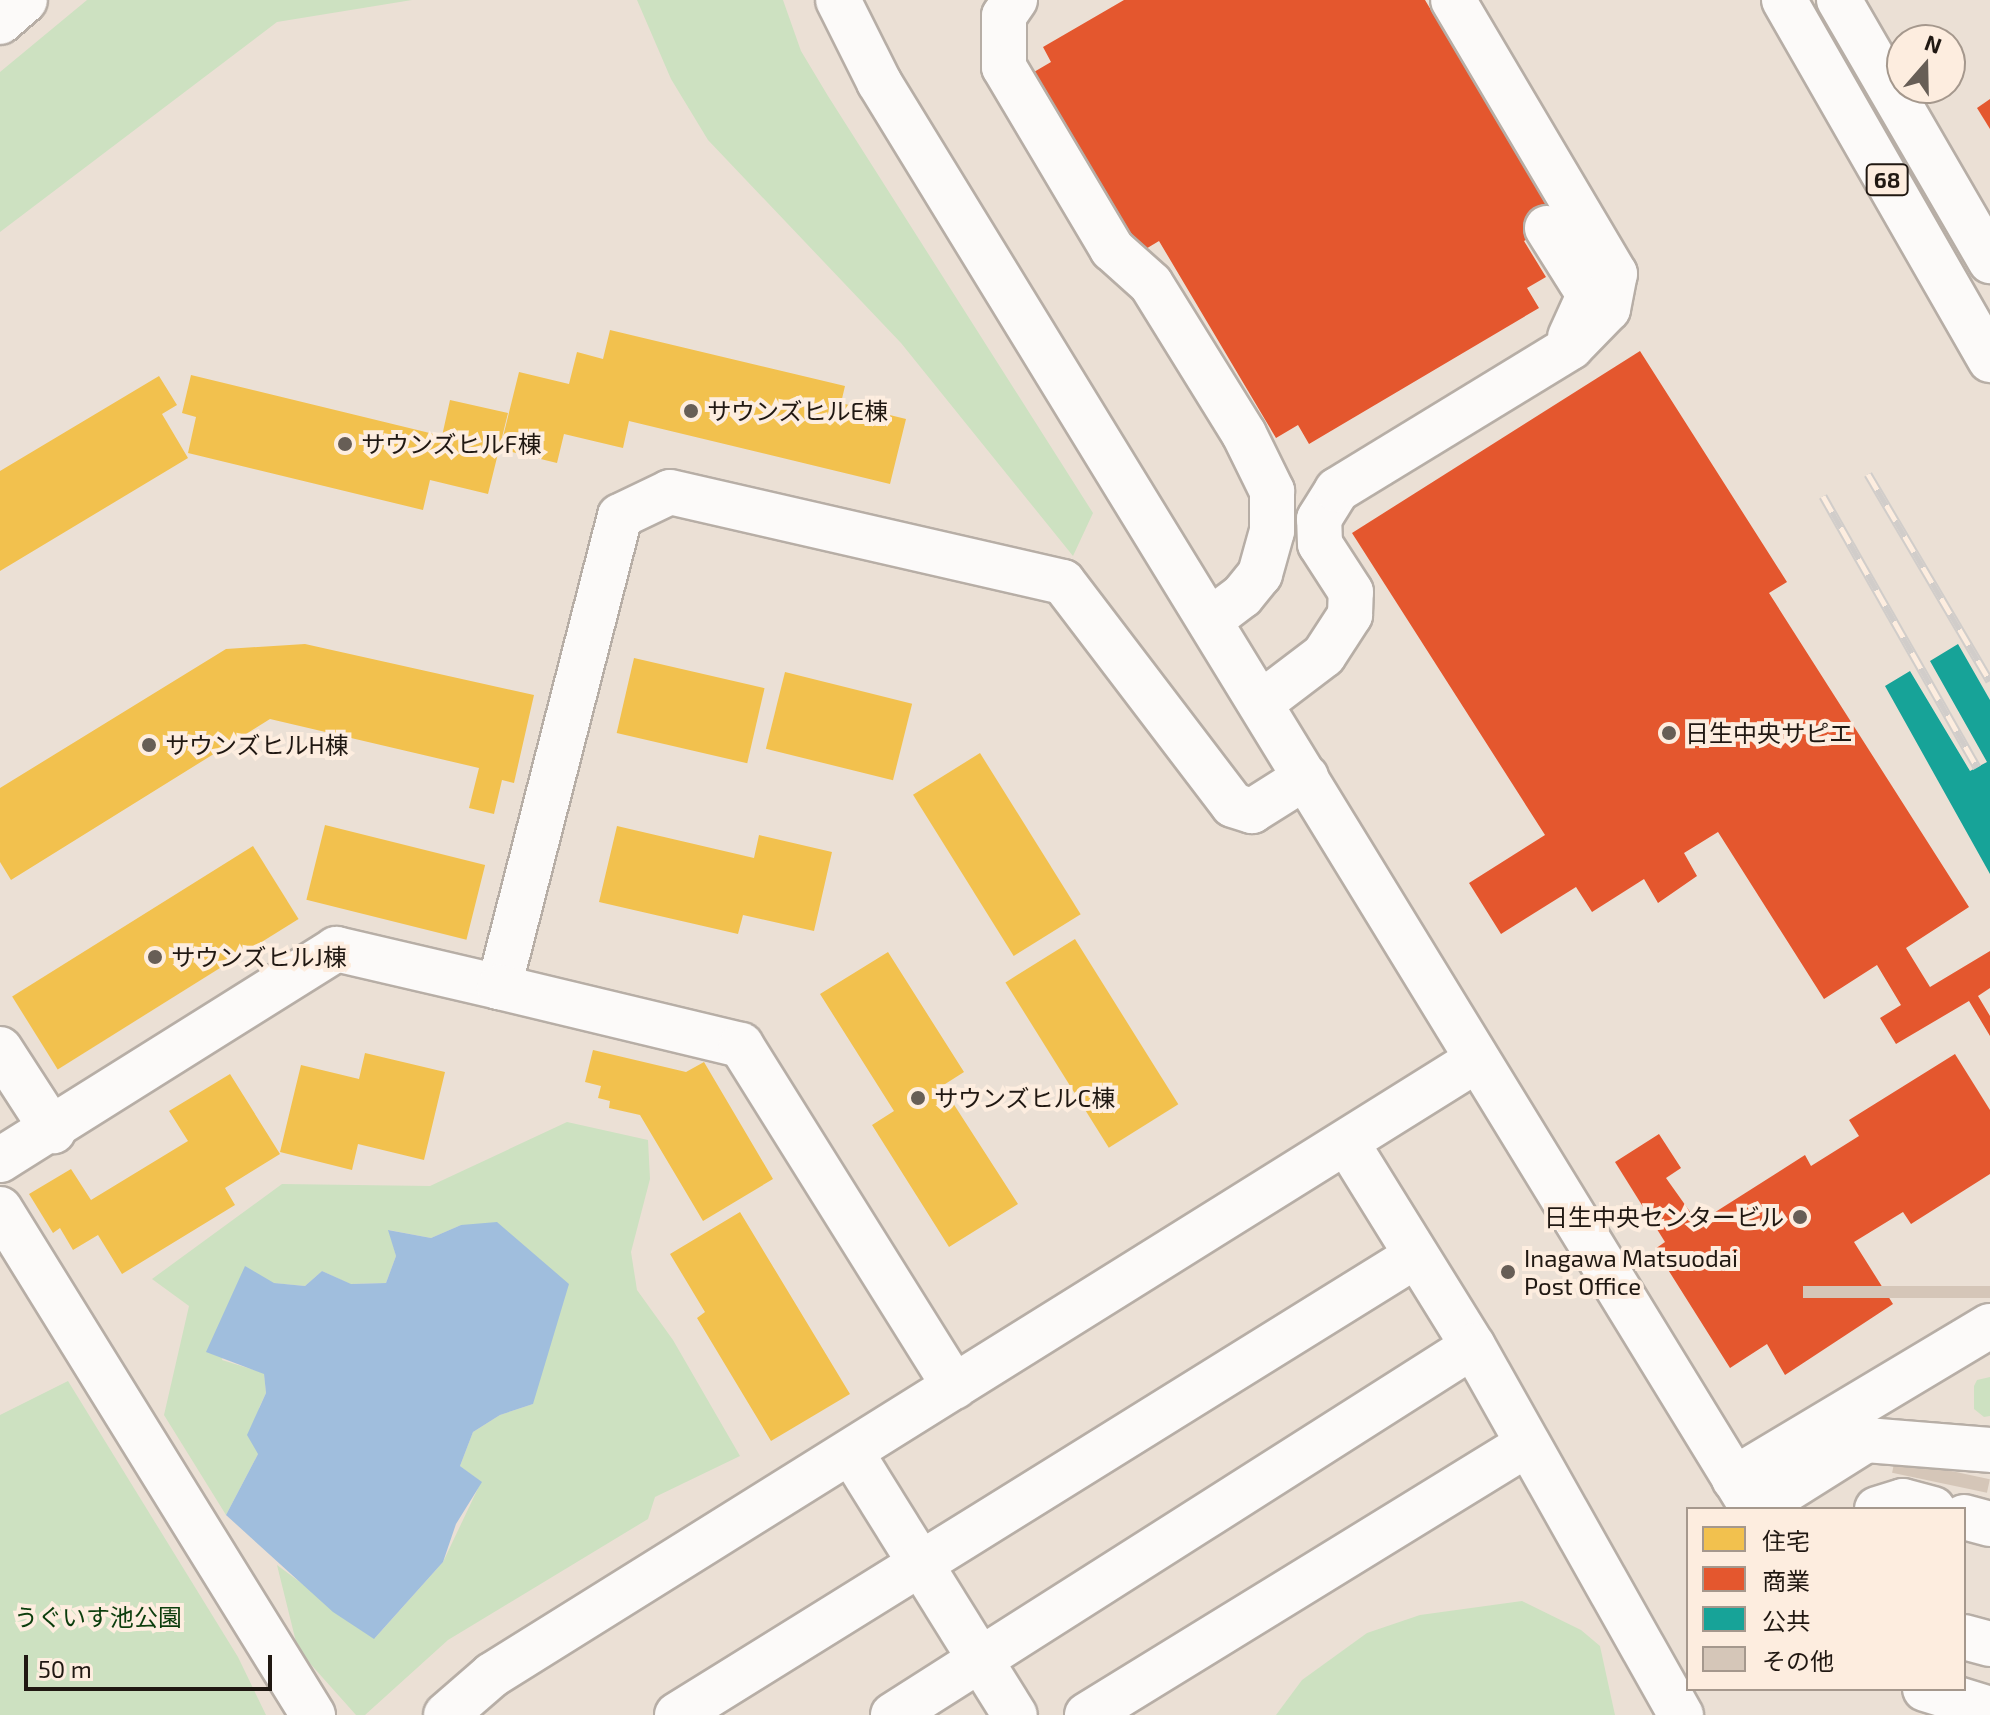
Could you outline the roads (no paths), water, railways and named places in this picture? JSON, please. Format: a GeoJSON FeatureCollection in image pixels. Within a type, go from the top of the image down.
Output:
{"type":"FeatureCollection","features":[{"type":"Feature","properties":{"kind":"street"},"geometry":{"type":"LineString","coordinates":[[838,0],[879,82],[1261,703],[1475,1061],[1748,1499]]}},
{"type":"Feature","properties":{"kind":"street"},"geometry":{"type":"LineString","coordinates":[[1015,0],[1004,16],[1004,67],[1112,249],[1149,266],[1244,434],[1272,491],[1272,531],[1260,574],[1242,596],[1210,620]]}},
{"type":"Feature","properties":{"kind":"street"},"geometry":{"type":"LineString","coordinates":[[1261,703],[1324,655],[1350,615],[1351,592],[1320,544],[1319,519],[1337,490],[1558,355],[1608,309],[1615,274],[1453,0]]}},
{"type":"Feature","properties":{"kind":"street","name":"68"},"geometry":{"type":"LineString","coordinates":[[1784,0],[1990,360]]}},
{"type":"Feature","properties":{"kind":"street","name":"68"},"geometry":{"type":"LineString","coordinates":[[1839,0],[1990,261]]}},
{"type":"Feature","properties":{"kind":"street"},"geometry":{"type":"LineString","coordinates":[[1547,228],[1589,295],[1581,320],[1558,355]]}},
{"type":"Feature","properties":{"kind":"street"},"geometry":{"type":"LineString","coordinates":[[499,987],[620,516],[670,492],[1063,582],[1233,805],[1252,811],[1306,777]]}},
{"type":"Feature","properties":{"kind":"street"},"geometry":{"type":"LineString","coordinates":[[0,1160],[53,1131],[336,949],[499,987],[741,1045],[955,1387]]}},
{"type":"Feature","properties":{"kind":"street"},"geometry":{"type":"LineString","coordinates":[[0,1049],[53,1131]]}},
{"type":"Feature","properties":{"kind":"street"},"geometry":{"type":"LineString","coordinates":[[446,1715],[492,1675],[1475,1061]]}},
{"type":"Feature","properties":{"kind":"street"},"geometry":{"type":"LineString","coordinates":[[1347,1143],[1414,1257],[1473,1346],[1526,1445],[1681,1715]]}},
{"type":"Feature","properties":{"kind":"street"},"geometry":{"type":"LineString","coordinates":[[0,1209],[313,1715]]}},
{"type":"Feature","properties":{"kind":"street"},"geometry":{"type":"LineString","coordinates":[[677,1715],[923,1567],[1414,1257]]}},
{"type":"Feature","properties":{"kind":"street"},"geometry":{"type":"LineString","coordinates":[[1748,1499],[1990,1326]]}},
{"type":"Feature","properties":{"kind":"street"},"geometry":{"type":"LineString","coordinates":[[893,1715],[1473,1346]]}},
{"type":"Feature","properties":{"kind":"street"},"geometry":{"type":"LineString","coordinates":[[1748,1499],[1866,1440],[1990,1450]]}},
{"type":"Feature","properties":{"kind":"street"},"geometry":{"type":"LineString","coordinates":[[1087,1715],[1526,1445]]}},
{"type":"Feature","properties":{"kind":"street"},"geometry":{"type":"LineString","coordinates":[[851,1452],[1015,1715]]}},
{"type":"Feature","properties":{"kind":"street"},"geometry":{"type":"LineString","coordinates":[[1884,1507],[1903,1501],[1926,1507]]}},
{"type":"Feature","properties":{"kind":"street"},"geometry":{"type":"LineString","coordinates":[[1966,1518],[1990,1524]]}},
{"type":"Feature","properties":{"kind":"street"},"geometry":{"type":"LineString","coordinates":[[1966,1638],[1990,1644]]}},
{"type":"Feature","properties":{"kind":"street"},"geometry":{"type":"LineString","coordinates":[[1932,1691],[1990,1709]]}},
{"type":"Feature","properties":{"kind":"water"},"geometry":{"type":"Polygon","coordinates":[[[497,1222],[569,1284],[533,1404],[500,1415],[473,1432],[460,1466],[482,1482],[456,1524],[443,1562],[374,1639],[333,1612],[226,1515],[258,1454],[247,1435],[266,1393],[264,1374],[206,1352],[245,1266],[274,1283],[305,1286],[322,1271],[351,1284],[386,1283],[396,1256],[388,1230],[431,1238],[461,1225],[497,1222]]]}},
{"type":"Feature","properties":{"kind":"railway"},"geometry":{"type":"LineString","coordinates":[[1868,474],[1990,681]]}},
{"type":"Feature","properties":{"kind":"railway"},"geometry":{"type":"LineString","coordinates":[[1823,496],[1977,767]]}},
{"type":"Feature","properties":{"kind":"place","name":"サウンズヒルE棟"},"geometry":{"type":"Point","coordinates":[691,411]}},
{"type":"Feature","properties":{"kind":"place","name":"サウンズヒルF棟"},"geometry":{"type":"Point","coordinates":[345,444]}},
{"type":"Feature","properties":{"kind":"place","name":"日生中央サピエ"},"geometry":{"type":"Point","coordinates":[1669,733]}},
{"type":"Feature","properties":{"kind":"place","name":"サウンズヒルH棟"},"geometry":{"type":"Point","coordinates":[149,745]}},
{"type":"Feature","properties":{"kind":"place","name":"サウンズヒルJ棟"},"geometry":{"type":"Point","coordinates":[155,957]}},
{"type":"Feature","properties":{"kind":"place","name":"サウンズヒルC棟"},"geometry":{"type":"Point","coordinates":[918,1098]}},
{"type":"Feature","properties":{"kind":"place","name":"日生中央センタービル"},"geometry":{"type":"Point","coordinates":[1800,1217]}},
{"type":"Feature","properties":{"kind":"place","name":"Inagawa Matsuodai Post Office"},"geometry":{"type":"Point","coordinates":[1508,1272]}},
{"type":"Feature","properties":{"kind":"park label","name":"うぐいす池公園"},"geometry":{"type":"Point","coordinates":[98,1617]}}]}
